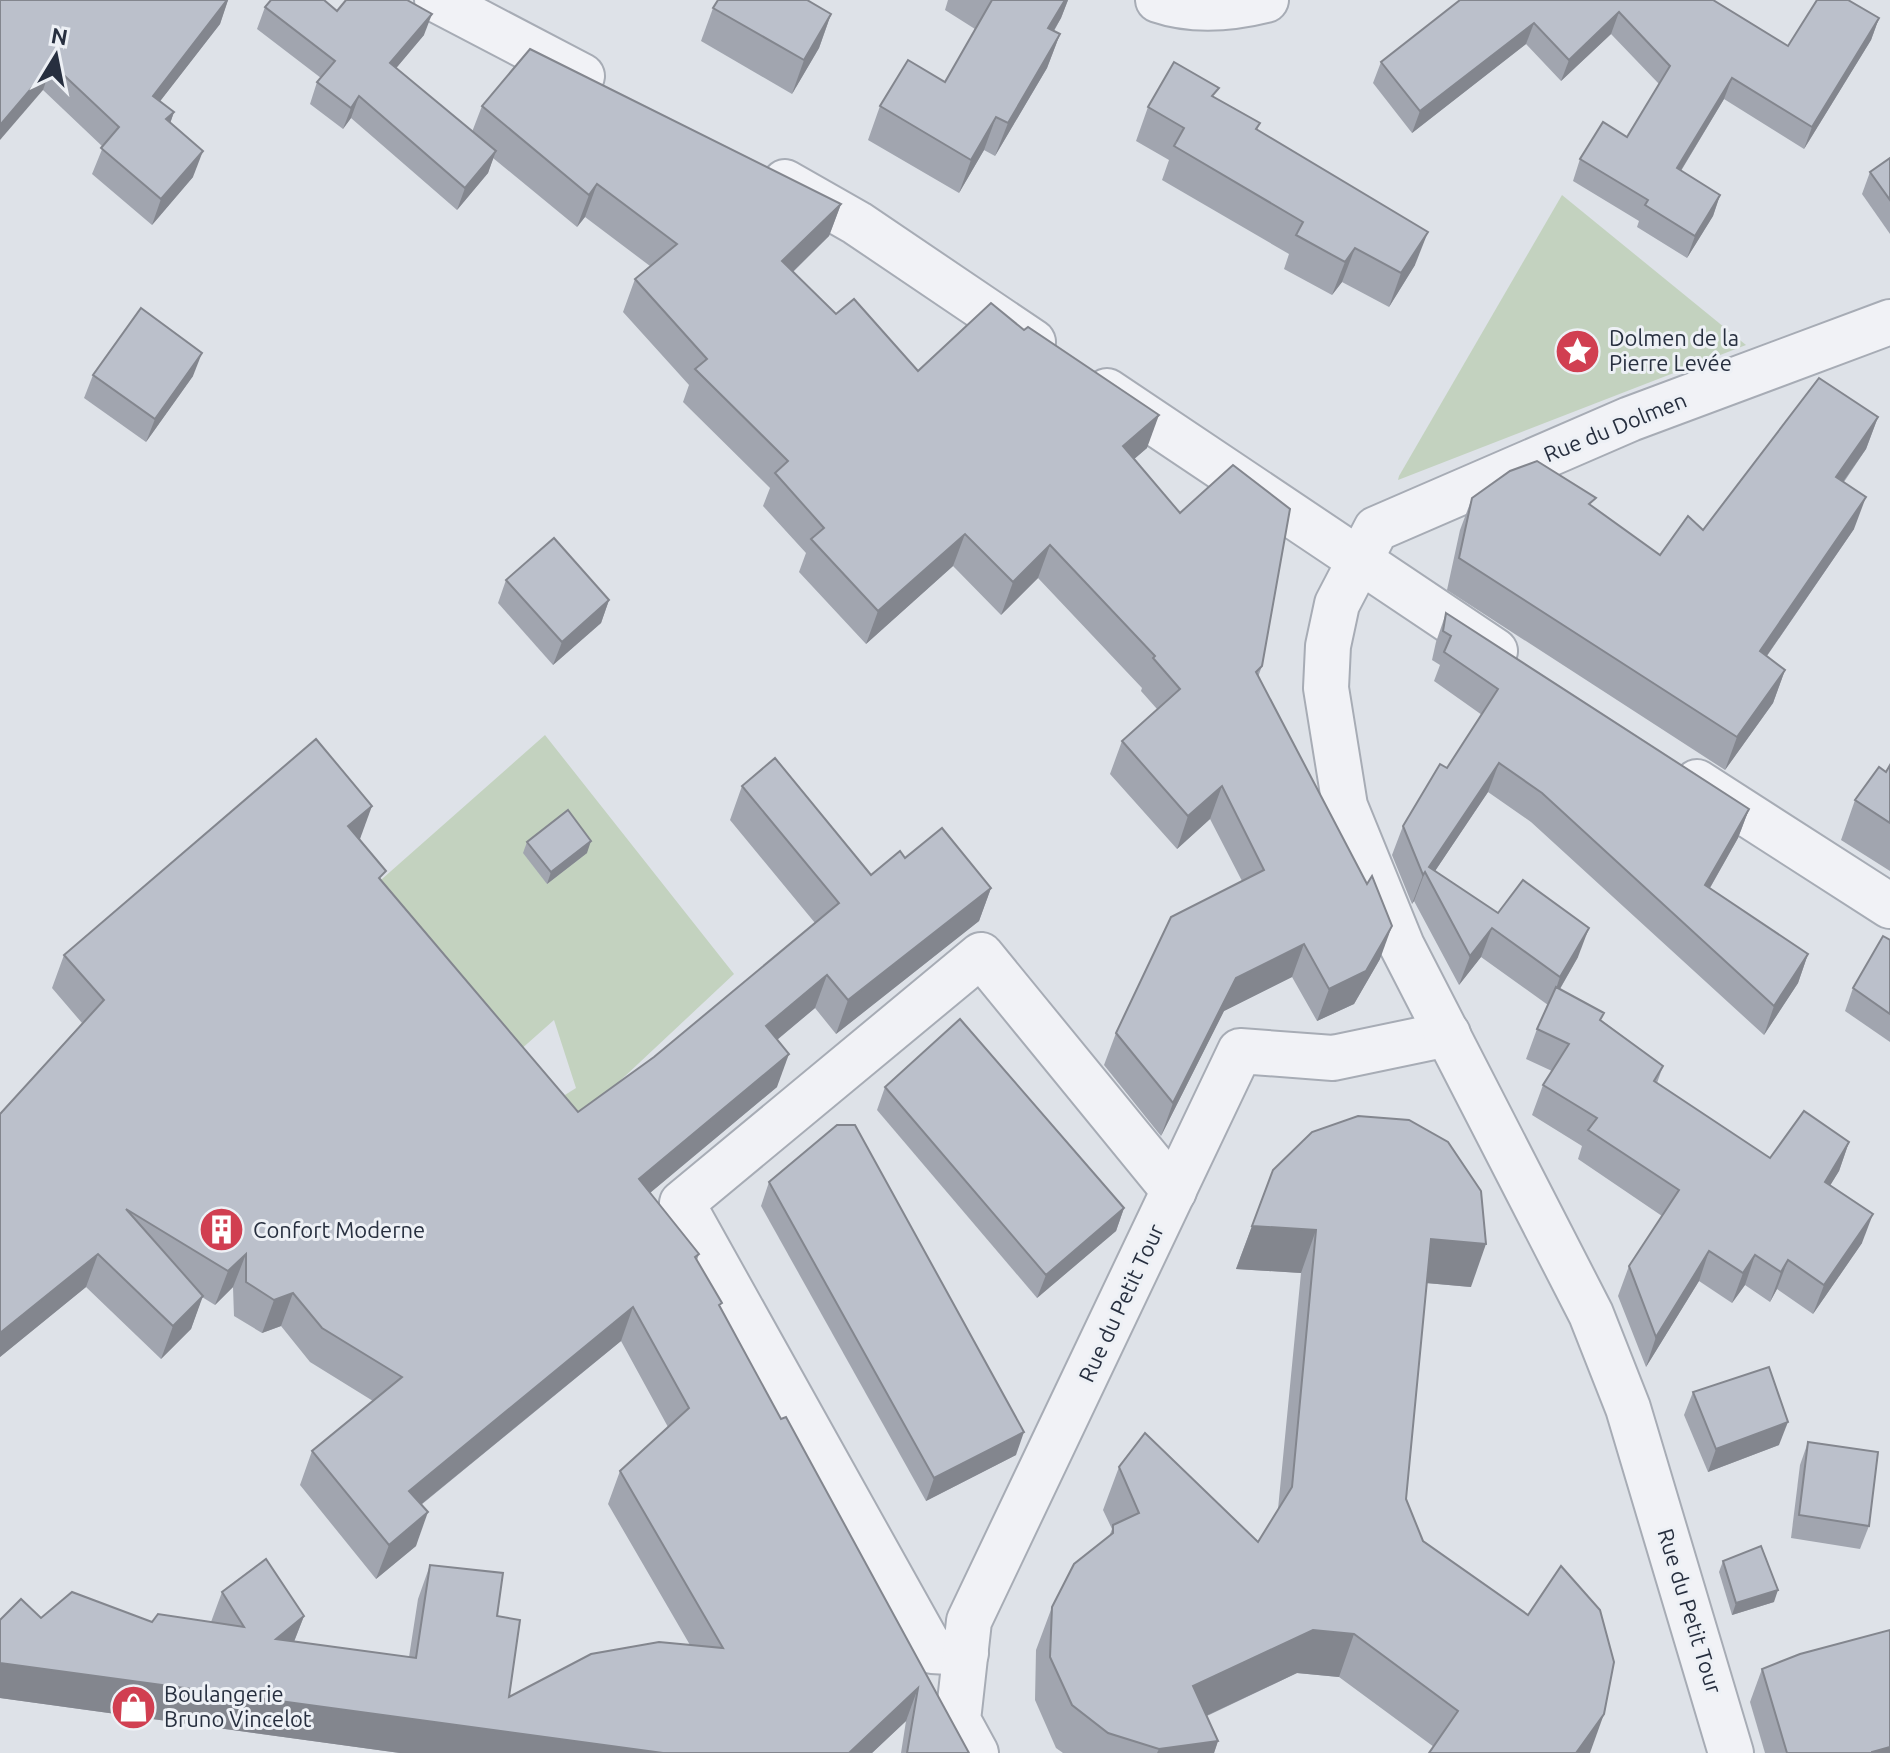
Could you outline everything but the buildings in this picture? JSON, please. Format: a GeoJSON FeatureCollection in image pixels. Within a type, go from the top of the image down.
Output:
{"type":"FeatureCollection","features":[{"type":"Feature","properties":{"kind":"street"},"geometry":{"type":"LineString","coordinates":[[437,0],[615,93]]}},
{"type":"Feature","properties":{"kind":"street"},"geometry":{"type":"LineString","coordinates":[[1158,0],[1197,8],[1229,7],[1266,0]]}},
{"type":"Feature","properties":{"kind":"street"},"geometry":{"type":"LineString","coordinates":[[752,165],[857,223],[1531,674]]}},
{"type":"Feature","properties":{"kind":"street","name":"Rue du Dolmen"},"geometry":{"type":"LineString","coordinates":[[1359,559],[1376,529],[1419,509],[1630,419],[1890,322]]}},
{"type":"Feature","properties":{"kind":"street","name":"Rue du Petit Tour"},"geometry":{"type":"LineString","coordinates":[[1359,559],[1337,604],[1327,660],[1326,688],[1345,806],[1402,946],[1591,1314],[1628,1408],[1731,1753]]}},
{"type":"Feature","properties":{"kind":"street"},"geometry":{"type":"LineString","coordinates":[[1661,758],[1890,906]]}},
{"type":"Feature","properties":{"kind":"street"},"geometry":{"type":"LineString","coordinates":[[966,1653],[932,1651],[682,1203],[981,955],[1174,1191]]}},
{"type":"Feature","properties":{"kind":"street","name":"Rue du Petit Tour"},"geometry":{"type":"LineString","coordinates":[[976,1753],[958,1720],[969,1621],[1240,1051],[1333,1058],[1448,1034]]}},
{"type":"Feature","properties":{"kind":"green space"},"geometry":{"type":"Polygon","coordinates":[[[1562,195],[1746,345],[1398,480],[1399,476],[1562,195]]]}},
{"type":"Feature","properties":{"kind":"green space"},"geometry":{"type":"Polygon","coordinates":[[[545,735],[734,974],[559,1138],[538,1112],[576,1088],[554,1020],[501,1067],[365,894],[545,735]]]}},
{"type":"Feature","properties":{"kind":"place","name":"Dolmen de la Pierre Levée"},"geometry":{"type":"Point","coordinates":[1578,351]}},
{"type":"Feature","properties":{"kind":"place","name":"Confort Moderne"},"geometry":{"type":"Point","coordinates":[222,1230]}},
{"type":"Feature","properties":{"kind":"place","name":"Boulangerie Bruno Vincelot"},"geometry":{"type":"Point","coordinates":[133,1707]}}]}
